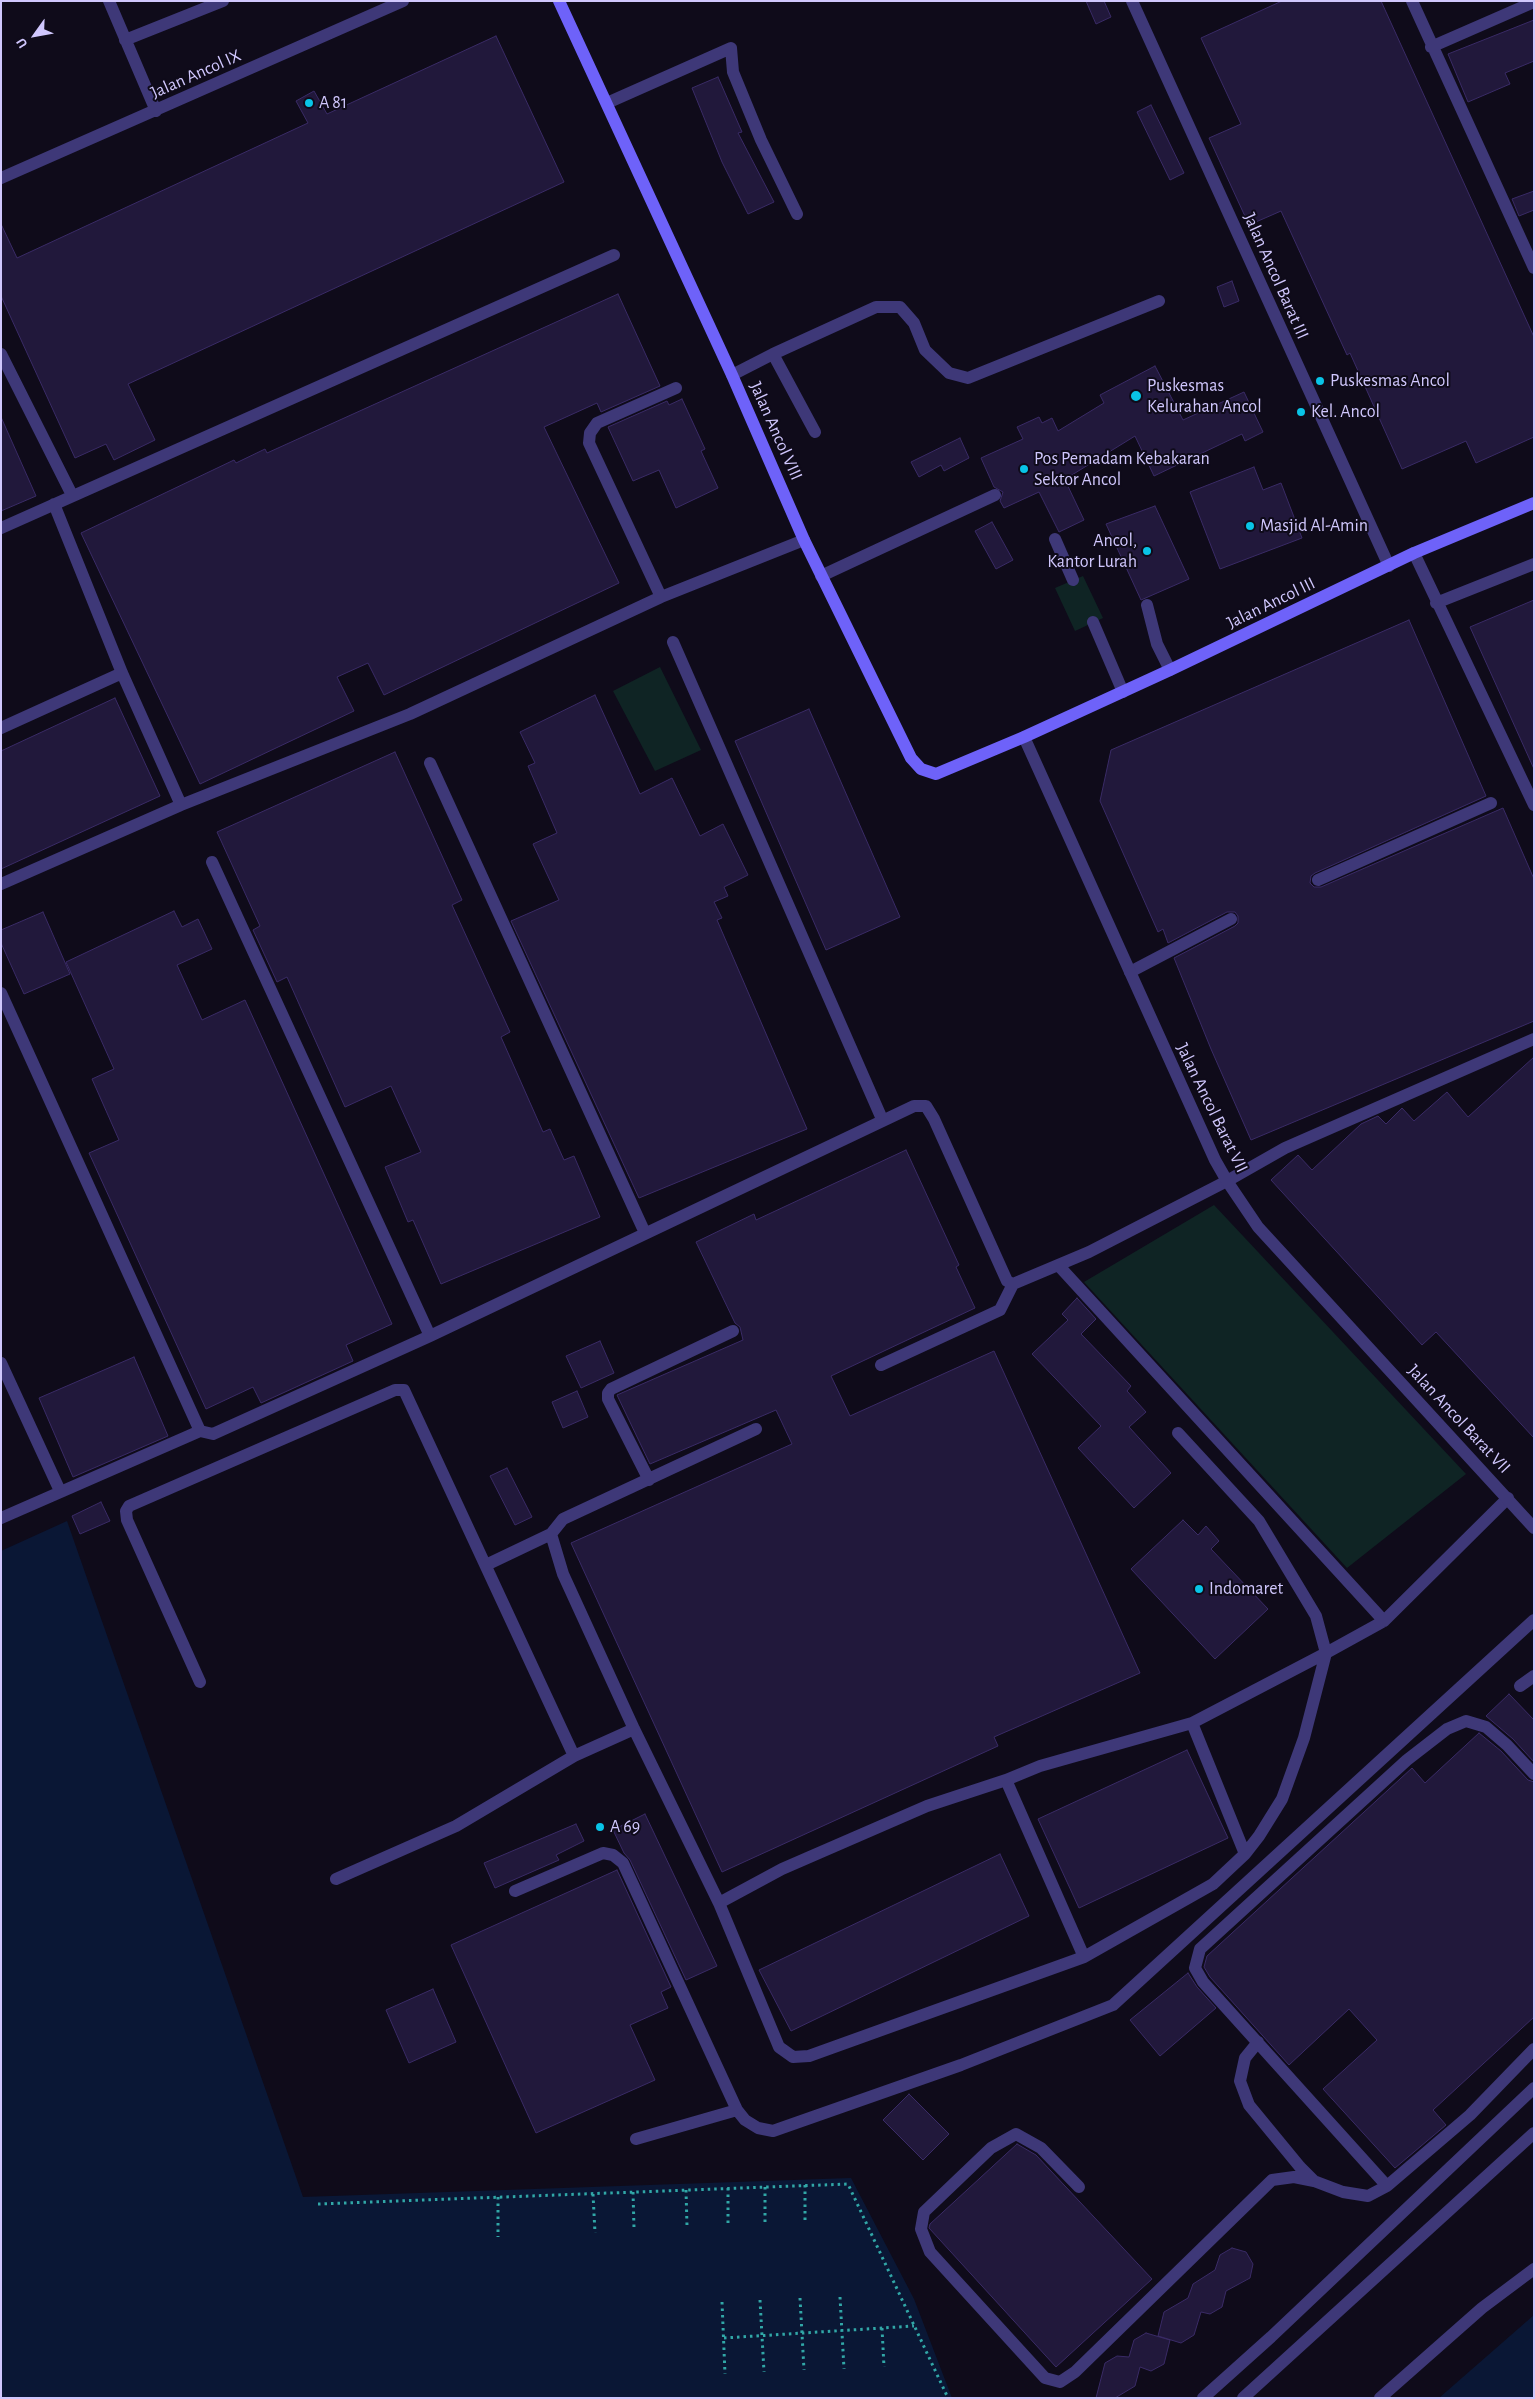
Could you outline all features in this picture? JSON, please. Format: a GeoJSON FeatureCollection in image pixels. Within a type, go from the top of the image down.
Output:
{"type":"FeatureCollection","features":[{"type":"Feature","properties":{"kind":"street"},"geometry":{"type":"LineString","coordinates":[[109,1],[156,111]]}},
{"type":"Feature","properties":{"kind":"street"},"geometry":{"type":"LineString","coordinates":[[125,40],[223,1]]}},
{"type":"Feature","properties":{"kind":"street","name":"Jalan Ancol IX"},"geometry":{"type":"LineString","coordinates":[[1,178],[403,1]]}},
{"type":"Feature","properties":{"kind":"street","name":"Jalan Ancol VIII"},"geometry":{"type":"LineString","coordinates":[[559,1],[732,375],[804,540],[911,758],[921,769],[936,774],[1024,736]]}},
{"type":"Feature","properties":{"kind":"street","name":"Jalan Ancol Barat III"},"geometry":{"type":"LineString","coordinates":[[1132,1],[1389,566]]}},
{"type":"Feature","properties":{"kind":"street"},"geometry":{"type":"LineString","coordinates":[[1412,1],[1431,47],[1534,268]]}},
{"type":"Feature","properties":{"kind":"street"},"geometry":{"type":"LineString","coordinates":[[1431,47],[1534,2]]}},
{"type":"Feature","properties":{"kind":"street"},"geometry":{"type":"LineString","coordinates":[[607,104],[732,48],[733,72],[761,140],[797,214]]}},
{"type":"Feature","properties":{"kind":"street"},"geometry":{"type":"LineString","coordinates":[[1,528],[614,255]]}},
{"type":"Feature","properties":{"kind":"street"},"geometry":{"type":"LineString","coordinates":[[732,375],[876,307],[900,308],[914,322],[925,350],[949,373],[968,378],[1159,301]]}},
{"type":"Feature","properties":{"kind":"street"},"geometry":{"type":"LineString","coordinates":[[1,354],[72,495]]}},
{"type":"Feature","properties":{"kind":"street"},"geometry":{"type":"LineString","coordinates":[[773,354],[815,432]]}},
{"type":"Feature","properties":{"kind":"street"},"geometry":{"type":"LineString","coordinates":[[661,597],[589,443],[590,433],[597,422],[676,388]]}},
{"type":"Feature","properties":{"kind":"street"},"geometry":{"type":"LineString","coordinates":[[821,576],[995,495]]}},
{"type":"Feature","properties":{"kind":"street"},"geometry":{"type":"LineString","coordinates":[[54,504],[122,673],[181,805]]}},
{"type":"Feature","properties":{"kind":"street","name":"Jalan Ancol III"},"geometry":{"type":"LineString","coordinates":[[1024,736],[1170,670],[1414,553],[1534,504]]}},
{"type":"Feature","properties":{"kind":"street"},"geometry":{"type":"LineString","coordinates":[[1055,539],[1073,580]]}},
{"type":"Feature","properties":{"kind":"street"},"geometry":{"type":"LineString","coordinates":[[1,884],[181,805],[410,714],[661,597],[804,540]]}},
{"type":"Feature","properties":{"kind":"street"},"geometry":{"type":"LineString","coordinates":[[1414,553],[1436,603],[1534,805]]}},
{"type":"Feature","properties":{"kind":"street"},"geometry":{"type":"LineString","coordinates":[[1436,603],[1534,564]]}},
{"type":"Feature","properties":{"kind":"street"},"geometry":{"type":"LineString","coordinates":[[1147,605],[1157,644],[1170,670]]}},
{"type":"Feature","properties":{"kind":"street"},"geometry":{"type":"LineString","coordinates":[[1093,622],[1123,692]]}},
{"type":"Feature","properties":{"kind":"street"},"geometry":{"type":"LineString","coordinates":[[673,642],[882,1120]]}},
{"type":"Feature","properties":{"kind":"street"},"geometry":{"type":"LineString","coordinates":[[1,728],[122,673]]}},
{"type":"Feature","properties":{"kind":"street","name":"Jalan Ancol Barat VII"},"geometry":{"type":"LineString","coordinates":[[1024,736],[1215,1160],[1227,1181],[1258,1227],[1534,1528]]}},
{"type":"Feature","properties":{"kind":"street"},"geometry":{"type":"LineString","coordinates":[[430,763],[645,1233]]}},
{"type":"Feature","properties":{"kind":"street"},"geometry":{"type":"LineString","coordinates":[[1318,880],[1491,803]]}},
{"type":"Feature","properties":{"kind":"street"},"geometry":{"type":"LineString","coordinates":[[212,862],[430,1336]]}},
{"type":"Feature","properties":{"kind":"street"},"geometry":{"type":"LineString","coordinates":[[1130,972],[1231,920]]}},
{"type":"Feature","properties":{"kind":"street"},"geometry":{"type":"LineString","coordinates":[[1,993],[200,1431]]}},
{"type":"Feature","properties":{"kind":"street"},"geometry":{"type":"LineString","coordinates":[[1,1518],[200,1431],[213,1434],[430,1336],[914,1106],[926,1106],[1007,1282],[1014,1284],[1059,1266],[1227,1181],[1302,1140],[1534,1039]]}},
{"type":"Feature","properties":{"kind":"street"},"geometry":{"type":"LineString","coordinates":[[1059,1266],[1384,1621]]}},
{"type":"Feature","properties":{"kind":"street"},"geometry":{"type":"LineString","coordinates":[[881,1365],[1000,1310],[1014,1284]]}},
{"type":"Feature","properties":{"kind":"street"},"geometry":{"type":"LineString","coordinates":[[649,1480],[608,1399],[608,1393],[611,1389],[733,1330]]}},
{"type":"Feature","properties":{"kind":"street"},"geometry":{"type":"LineString","coordinates":[[1,1363],[60,1491]]}},
{"type":"Feature","properties":{"kind":"street"},"geometry":{"type":"LineString","coordinates":[[200,1682],[127,1520],[126,1511],[129,1506],[395,1390],[404,1390],[574,1756]]}},
{"type":"Feature","properties":{"kind":"street"},"geometry":{"type":"LineString","coordinates":[[486,1566],[551,1534],[563,1519],[756,1429]]}},
{"type":"Feature","properties":{"kind":"street"},"geometry":{"type":"LineString","coordinates":[[551,1534],[562,1574],[634,1730],[719,1903],[779,2047],[793,2057],[809,2056],[1084,1958],[1212,1884],[1245,1854],[1282,1799],[1304,1738],[1326,1653],[1316,1616],[1258,1521],[1178,1433]]}},
{"type":"Feature","properties":{"kind":"street"},"geometry":{"type":"LineString","coordinates":[[719,1903],[782,1869],[927,1806],[1006,1780],[1040,1766],[1192,1723],[1384,1621],[1508,1498]]}},
{"type":"Feature","properties":{"kind":"street"},"geometry":{"type":"LineString","coordinates":[[515,1891],[603,1853],[613,1855],[623,1863],[737,2110],[751,2124],[773,2131],[961,2065],[1113,2005],[1534,1620]]}},
{"type":"Feature","properties":{"kind":"street"},"geometry":{"type":"LineString","coordinates":[[1520,1686],[1534,1676]]}},
{"type":"Feature","properties":{"kind":"street"},"geometry":{"type":"LineString","coordinates":[[1387,2186],[1203,1982],[1195,1968],[1200,1949],[1407,1760],[1447,1729],[1466,1721],[1486,1727],[1507,1745],[1534,1774]]}},
{"type":"Feature","properties":{"kind":"street"},"geometry":{"type":"LineString","coordinates":[[1192,1723],[1245,1854]]}},
{"type":"Feature","properties":{"kind":"street"},"geometry":{"type":"LineString","coordinates":[[336,1879],[456,1826],[574,1756],[634,1730]]}},
{"type":"Feature","properties":{"kind":"street"},"geometry":{"type":"LineString","coordinates":[[1006,1780],[1084,1958]]}},
{"type":"Feature","properties":{"kind":"street"},"geometry":{"type":"LineString","coordinates":[[1258,2042],[1245,2058],[1240,2081],[1249,2105],[1314,2181]]}},
{"type":"Feature","properties":{"kind":"street"},"geometry":{"type":"LineString","coordinates":[[1079,2187],[1041,2148],[1016,2134],[991,2148],[924,2212],[921,2229],[930,2252],[1045,2378],[1060,2382],[1075,2372],[1272,2180],[1294,2177],[1314,2181],[1343,2192],[1368,2196],[1387,2186],[1470,2115],[1534,2049]]}},
{"type":"Feature","properties":{"kind":"street"},"geometry":{"type":"LineString","coordinates":[[1204,2398],[1534,2088]]}},
{"type":"Feature","properties":{"kind":"street"},"geometry":{"type":"LineString","coordinates":[[636,2139],[737,2110]]}},
{"type":"Feature","properties":{"kind":"street"},"geometry":{"type":"LineString","coordinates":[[1244,2398],[1534,2133]]}},
{"type":"Feature","properties":{"kind":"street"},"geometry":{"type":"LineString","coordinates":[[1380,2398],[1482,2308],[1534,2269]]}},
{"type":"Feature","properties":{"kind":"path"},"geometry":{"type":"LineString","coordinates":[[318,2204],[848,2184],[948,2398]]}},
{"type":"Feature","properties":{"kind":"path"},"geometry":{"type":"LineString","coordinates":[[805,2185],[805,2222]]}},
{"type":"Feature","properties":{"kind":"path"},"geometry":{"type":"LineString","coordinates":[[765,2187],[765,2223]]}},
{"type":"Feature","properties":{"kind":"path"},"geometry":{"type":"LineString","coordinates":[[728,2188],[728,2223]]}},
{"type":"Feature","properties":{"kind":"path"},"geometry":{"type":"LineString","coordinates":[[686,2190],[687,2226]]}},
{"type":"Feature","properties":{"kind":"path"},"geometry":{"type":"LineString","coordinates":[[633,2192],[634,2228]]}},
{"type":"Feature","properties":{"kind":"path"},"geometry":{"type":"LineString","coordinates":[[594,2194],[595,2233]]}},
{"type":"Feature","properties":{"kind":"path"},"geometry":{"type":"LineString","coordinates":[[498,2197],[498,2238]]}},
{"type":"Feature","properties":{"kind":"path"},"geometry":{"type":"LineString","coordinates":[[840,2297],[844,2369]]}},
{"type":"Feature","properties":{"kind":"path"},"geometry":{"type":"LineString","coordinates":[[800,2298],[804,2370]]}},
{"type":"Feature","properties":{"kind":"path"},"geometry":{"type":"LineString","coordinates":[[760,2300],[764,2372]]}},
{"type":"Feature","properties":{"kind":"path"},"geometry":{"type":"LineString","coordinates":[[722,2302],[725,2374]]}},
{"type":"Feature","properties":{"kind":"path"},"geometry":{"type":"LineString","coordinates":[[724,2338],[914,2326]]}},
{"type":"Feature","properties":{"kind":"path"},"geometry":{"type":"LineString","coordinates":[[882,2328],[884,2367]]}},
{"type":"Feature","properties":{"kind":"green space"},"geometry":{"type":"Polygon","coordinates":[[[1083,576],[1103,618],[1075,631],[1055,588],[1083,576]]]}},
{"type":"Feature","properties":{"kind":"green space"},"geometry":{"type":"Polygon","coordinates":[[[660,667],[701,750],[655,771],[613,691],[660,667]]]}},
{"type":"Feature","properties":{"kind":"green space"},"geometry":{"type":"Polygon","coordinates":[[[1214,1205],[1466,1474],[1347,1568],[1084,1282],[1214,1205]]]}},
{"type":"Feature","properties":{"kind":"water"},"geometry":{"type":"Polygon","coordinates":[[[67,1521],[303,2197],[851,2178],[914,2299],[952,2398],[1,2398],[1,1551],[67,1521]]]}},
{"type":"Feature","properties":{"kind":"water"},"geometry":{"type":"Polygon","coordinates":[[[1534,2315],[1534,2398],[1439,2398],[1534,2315]]]}},
{"type":"Feature","properties":{"kind":"building"},"geometry":{"type":"Polygon","coordinates":[[[1086,1],[1104,1],[1111,17],[1096,24],[1086,1]]]}},
{"type":"Feature","properties":{"kind":"building"},"geometry":{"type":"Polygon","coordinates":[[[1282,1],[1381,1],[1534,337],[1534,437],[1476,463],[1466,441],[1402,469],[1350,353],[1347,355],[1281,211],[1249,225],[1209,138],[1241,124],[1201,38],[1282,1]]]}},
{"type":"Feature","properties":{"kind":"building"},"geometry":{"type":"Polygon","coordinates":[[[1534,20],[1534,61],[1505,73],[1510,84],[1468,102],[1448,54],[1534,20]]]}},
{"type":"Feature","properties":{"kind":"building"},"geometry":{"type":"Polygon","coordinates":[[[496,36],[564,182],[128,384],[155,440],[114,460],[106,444],[75,458],[1,296],[1,224],[17,258],[308,123],[296,101],[314,91],[327,114],[496,36]]]}},
{"type":"Feature","properties":{"kind":"building"},"geometry":{"type":"Polygon","coordinates":[[[718,77],[742,132],[738,133],[774,202],[748,214],[722,162],[692,88],[718,77]]]}},
{"type":"Feature","properties":{"kind":"building"},"geometry":{"type":"Polygon","coordinates":[[[1151,105],[1184,173],[1170,180],[1137,112],[1151,105]]]}},
{"type":"Feature","properties":{"kind":"building"},"geometry":{"type":"Polygon","coordinates":[[[1534,191],[1534,210],[1519,216],[1512,199],[1534,191]]]}},
{"type":"Feature","properties":{"kind":"building"},"geometry":{"type":"Polygon","coordinates":[[[1232,281],[1239,301],[1224,307],[1217,287],[1232,281]]]}},
{"type":"Feature","properties":{"kind":"building"},"geometry":{"type":"Polygon","coordinates":[[[618,294],[660,386],[601,412],[597,403],[544,427],[619,583],[384,695],[368,663],[337,677],[354,711],[200,784],[81,533],[234,460],[236,463],[265,449],[267,453],[618,294]]]}},
{"type":"Feature","properties":{"kind":"building"},"geometry":{"type":"Polygon","coordinates":[[[1155,366],[1183,420],[1244,392],[1263,432],[1245,441],[1242,434],[1154,476],[1135,436],[1065,480],[1084,520],[1059,532],[1039,492],[1004,508],[1000,501],[1003,492],[994,487],[981,458],[1023,439],[1017,427],[1039,417],[1042,423],[1052,418],[1058,431],[1104,403],[1100,395],[1155,366]]]}},
{"type":"Feature","properties":{"kind":"building"},"geometry":{"type":"Polygon","coordinates":[[[682,399],[705,449],[701,451],[718,488],[676,508],[659,470],[633,481],[608,427],[667,401],[669,405],[682,399]]]}},
{"type":"Feature","properties":{"kind":"building"},"geometry":{"type":"Polygon","coordinates":[[[1,417],[36,496],[1,511],[1,417]]]}},
{"type":"Feature","properties":{"kind":"building"},"geometry":{"type":"Polygon","coordinates":[[[960,438],[969,458],[944,471],[941,465],[919,477],[911,462],[960,438]]]}},
{"type":"Feature","properties":{"kind":"building","name":"Masjid Al-Amin"},"geometry":{"type":"Polygon","coordinates":[[[1254,467],[1263,490],[1281,483],[1302,538],[1220,569],[1190,492],[1254,467]]]}},
{"type":"Feature","properties":{"kind":"building","name":"Ancol, Kantor Lurah"},"geometry":{"type":"Polygon","coordinates":[[[1155,506],[1189,579],[1141,600],[1106,524],[1155,506]]]}},
{"type":"Feature","properties":{"kind":"building"},"geometry":{"type":"Polygon","coordinates":[[[992,522],[1013,560],[996,569],[975,531],[992,522]]]}},
{"type":"Feature","properties":{"kind":"building"},"geometry":{"type":"Polygon","coordinates":[[[1534,600],[1534,769],[1470,627],[1534,600]]]}},
{"type":"Feature","properties":{"kind":"building"},"geometry":{"type":"Polygon","coordinates":[[[1409,620],[1486,796],[1315,873],[1311,876],[1310,883],[1314,887],[1321,887],[1503,808],[1534,879],[1534,1021],[1251,1140],[1174,958],[1235,926],[1238,923],[1238,916],[1235,912],[1227,912],[1168,943],[1163,929],[1158,932],[1100,801],[1111,750],[1409,620]]]}},
{"type":"Feature","properties":{"kind":"building"},"geometry":{"type":"Polygon","coordinates":[[[595,695],[640,794],[672,778],[700,836],[723,824],[748,875],[724,887],[728,896],[714,902],[722,918],[717,920],[807,1129],[639,1198],[511,921],[559,900],[533,844],[557,833],[528,766],[535,763],[520,732],[595,695]]]}},
{"type":"Feature","properties":{"kind":"building"},"geometry":{"type":"Polygon","coordinates":[[[115,698],[160,796],[1,869],[1,751],[115,698]]]}},
{"type":"Feature","properties":{"kind":"building"},"geometry":{"type":"Polygon","coordinates":[[[809,709],[900,917],[826,950],[735,741],[809,709]]]}},
{"type":"Feature","properties":{"kind":"building"},"geometry":{"type":"Polygon","coordinates":[[[395,752],[462,900],[452,905],[510,1032],[501,1037],[543,1132],[550,1129],[564,1160],[574,1156],[600,1217],[441,1284],[413,1220],[408,1222],[385,1167],[421,1152],[391,1086],[345,1107],[287,977],[277,982],[253,930],[260,926],[217,832],[395,752]]]}},
{"type":"Feature","properties":{"kind":"building"},"geometry":{"type":"Polygon","coordinates":[[[174,911],[182,927],[198,919],[212,949],[177,965],[202,1020],[245,1000],[392,1324],[346,1345],[353,1361],[261,1403],[253,1387],[206,1409],[89,1153],[119,1140],[92,1079],[114,1069],[66,962],[174,911]]]}},
{"type":"Feature","properties":{"kind":"building"},"geometry":{"type":"Polygon","coordinates":[[[43,912],[70,974],[24,994],[1,943],[1,930],[43,912]]]}},
{"type":"Feature","properties":{"kind":"building"},"geometry":{"type":"Polygon","coordinates":[[[1534,1057],[1534,1438],[1436,1332],[1422,1345],[1271,1180],[1298,1155],[1312,1170],[1361,1124],[1378,1116],[1386,1124],[1402,1108],[1414,1121],[1447,1092],[1468,1117],[1534,1057]]]}},
{"type":"Feature","properties":{"kind":"building"},"geometry":{"type":"Polygon","coordinates":[[[906,1150],[959,1265],[956,1267],[975,1308],[831,1376],[850,1416],[994,1351],[1140,1673],[994,1737],[998,1746],[722,1872],[571,1543],[792,1444],[776,1410],[650,1464],[617,1395],[743,1340],[740,1327],[735,1323],[696,1242],[754,1214],[756,1220],[906,1150]]]}},
{"type":"Feature","properties":{"kind":"building"},"geometry":{"type":"Polygon","coordinates":[[[1077,1298],[1096,1319],[1081,1334],[1131,1386],[1127,1391],[1146,1412],[1129,1427],[1171,1473],[1134,1508],[1078,1448],[1101,1426],[1032,1354],[1068,1320],[1062,1314],[1077,1298]]]}},
{"type":"Feature","properties":{"kind":"building"},"geometry":{"type":"Polygon","coordinates":[[[600,1341],[614,1373],[581,1388],[566,1356],[600,1341]]]}},
{"type":"Feature","properties":{"kind":"building"},"geometry":{"type":"Polygon","coordinates":[[[134,1357],[168,1436],[73,1477],[39,1398],[134,1357]]]}},
{"type":"Feature","properties":{"kind":"building"},"geometry":{"type":"Polygon","coordinates":[[[577,1391],[588,1417],[563,1428],[552,1402],[577,1391]]]}},
{"type":"Feature","properties":{"kind":"building"},"geometry":{"type":"Polygon","coordinates":[[[507,1468],[532,1517],[515,1525],[490,1476],[507,1468]]]}},
{"type":"Feature","properties":{"kind":"building"},"geometry":{"type":"Polygon","coordinates":[[[101,1502],[110,1521],[80,1534],[72,1516],[101,1502]]]}},
{"type":"Feature","properties":{"kind":"building","name":"Indomaret"},"geometry":{"type":"Polygon","coordinates":[[[1183,1520],[1198,1535],[1206,1526],[1219,1541],[1211,1549],[1268,1609],[1215,1659],[1131,1569],[1183,1520]]]}},
{"type":"Feature","properties":{"kind":"building"},"geometry":{"type":"Polygon","coordinates":[[[1509,1694],[1534,1720],[1534,1762],[1513,1739],[1486,1716],[1509,1694]]]}},
{"type":"Feature","properties":{"kind":"building"},"geometry":{"type":"Polygon","coordinates":[[[1479,1733],[1501,1751],[1528,1780],[1534,1782],[1534,2017],[1433,2110],[1446,2125],[1395,2168],[1323,2089],[1377,2040],[1349,2009],[1289,2065],[1210,1977],[1204,1967],[1207,1956],[1412,1768],[1425,1783],[1479,1733]]]}},
{"type":"Feature","properties":{"kind":"building"},"geometry":{"type":"Polygon","coordinates":[[[1187,1750],[1228,1838],[1079,1908],[1038,1819],[1187,1750]]]}},
{"type":"Feature","properties":{"kind":"building"},"geometry":{"type":"Polygon","coordinates":[[[645,1814],[717,1966],[686,1980],[630,1860],[624,1853],[613,1830],[645,1814]]]}},
{"type":"Feature","properties":{"kind":"building"},"geometry":{"type":"Polygon","coordinates":[[[576,1824],[584,1841],[556,1855],[559,1860],[495,1888],[484,1863],[576,1824]]]}},
{"type":"Feature","properties":{"kind":"building"},"geometry":{"type":"Polygon","coordinates":[[[1000,1854],[1029,1916],[791,2031],[759,1970],[1000,1854]]]}},
{"type":"Feature","properties":{"kind":"building"},"geometry":{"type":"Polygon","coordinates":[[[617,1870],[671,1987],[661,1992],[668,2008],[630,2025],[655,2080],[536,2133],[451,1945],[617,1870]]]}},
{"type":"Feature","properties":{"kind":"building"},"geometry":{"type":"Polygon","coordinates":[[[1188,1973],[1197,1987],[1216,2008],[1160,2056],[1130,2020],[1188,1973]]]}},
{"type":"Feature","properties":{"kind":"building"},"geometry":{"type":"Polygon","coordinates":[[[433,1989],[456,2042],[409,2063],[386,2010],[433,1989]]]}},
{"type":"Feature","properties":{"kind":"building"},"geometry":{"type":"Polygon","coordinates":[[[909,2094],[949,2134],[923,2160],[883,2120],[909,2094]]]}},
{"type":"Feature","properties":{"kind":"building"},"geometry":{"type":"Polygon","coordinates":[[[1017,2144],[1036,2155],[1152,2279],[1056,2367],[929,2228],[930,2224],[1017,2144]]]}},
{"type":"Feature","properties":{"kind":"building"},"geometry":{"type":"Polygon","coordinates":[[[1232,2248],[1246,2252],[1253,2264],[1250,2278],[1226,2291],[1222,2307],[1210,2314],[1201,2312],[1194,2335],[1181,2343],[1158,2336],[1164,2312],[1188,2298],[1193,2284],[1215,2270],[1220,2255],[1232,2248]]]}},
{"type":"Feature","properties":{"kind":"building"},"geometry":{"type":"Polygon","coordinates":[[[1146,2333],[1170,2340],[1164,2364],[1151,2371],[1140,2367],[1135,2386],[1115,2398],[1096,2398],[1105,2363],[1117,2356],[1129,2357],[1134,2340],[1146,2333]]]}},
{"type":"Feature","properties":{"kind":"place","name":"A 81"},"geometry":{"type":"Point","coordinates":[309,103]}},
{"type":"Feature","properties":{"kind":"place","name":"Puskesmas Ancol"},"geometry":{"type":"Point","coordinates":[1320,381]}},
{"type":"Feature","properties":{"kind":"place","name":"Puskesmas Kelurahan Ancol"},"geometry":{"type":"Point","coordinates":[1136,396]}},
{"type":"Feature","properties":{"kind":"place","name":"Kel. Ancol"},"geometry":{"type":"Point","coordinates":[1301,412]}},
{"type":"Feature","properties":{"kind":"place","name":"Pos Pemadam Kebakaran Sektor Ancol"},"geometry":{"type":"Point","coordinates":[1024,469]}},
{"type":"Feature","properties":{"kind":"place","name":"Masjid Al-Amin"},"geometry":{"type":"Point","coordinates":[1250,526]}},
{"type":"Feature","properties":{"kind":"place","name":"Ancol, Kantor Lurah"},"geometry":{"type":"Point","coordinates":[1147,551]}},
{"type":"Feature","properties":{"kind":"place","name":"Indomaret"},"geometry":{"type":"Point","coordinates":[1199,1589]}},
{"type":"Feature","properties":{"kind":"place","name":"A 69"},"geometry":{"type":"Point","coordinates":[600,1827]}}]}
